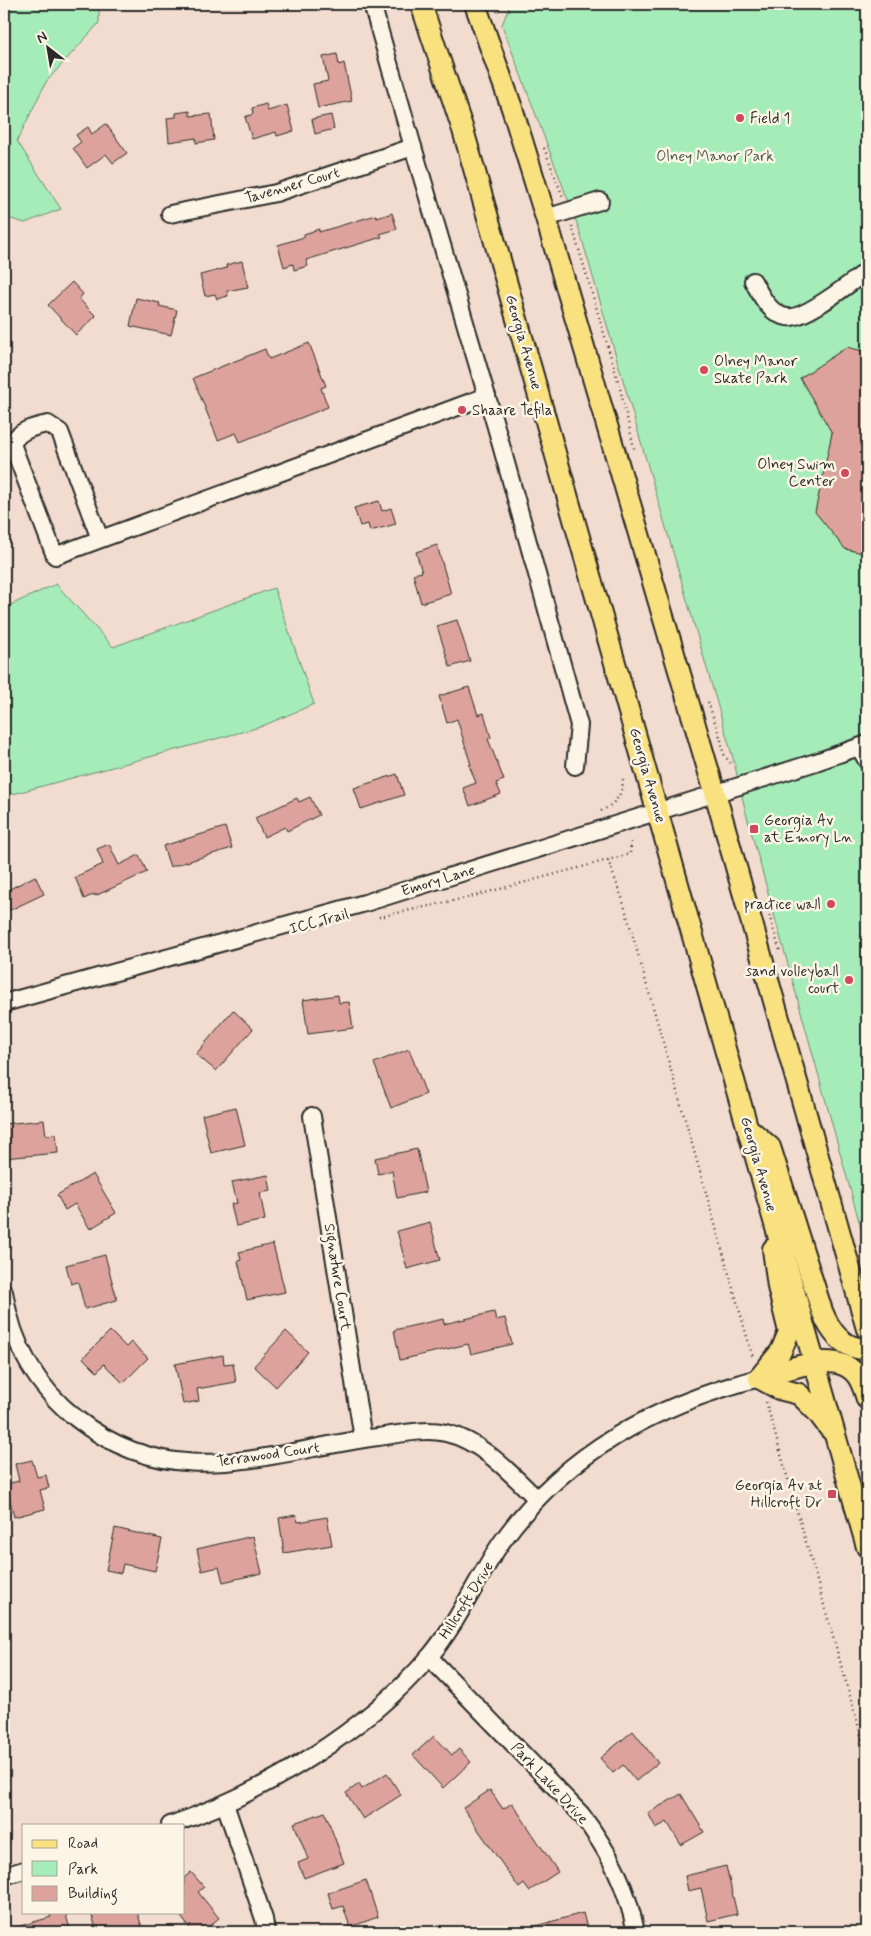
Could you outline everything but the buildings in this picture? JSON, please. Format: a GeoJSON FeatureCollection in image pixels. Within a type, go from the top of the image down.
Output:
{"type":"FeatureCollection","features":[{"type":"Feature","properties":{"kind":"main road","name":"Georgia Avenue"},"geometry":{"type":"LineString","coordinates":[[421,4],[463,130],[838,1440],[867,1548]]}},
{"type":"Feature","properties":{"kind":"main road"},"geometry":{"type":"LineString","coordinates":[[475,4],[512,108],[546,218],[716,794],[867,1329]]}},
{"type":"Feature","properties":{"kind":"main road"},"geometry":{"type":"LineString","coordinates":[[749,1129],[770,1147],[828,1327],[844,1343],[853,1347],[867,1349]]}},
{"type":"Feature","properties":{"kind":"main road"},"geometry":{"type":"LineString","coordinates":[[757,1371],[781,1351],[789,1332],[776,1278],[773,1253],[773,1214]]}},
{"type":"Feature","properties":{"kind":"main road"},"geometry":{"type":"LineString","coordinates":[[757,1371],[828,1360],[854,1371],[860,1380],[867,1399]]}},
{"type":"Feature","properties":{"kind":"main road"},"geometry":{"type":"LineString","coordinates":[[757,1371],[778,1389],[799,1394],[818,1413],[838,1440]]}},
{"type":"Feature","properties":{"kind":"street"},"geometry":{"type":"LineString","coordinates":[[372,4],[487,396],[579,725],[575,766]]}},
{"type":"Feature","properties":{"kind":"street","name":"Tavenner Court"},"geometry":{"type":"LineString","coordinates":[[170,214],[276,193],[413,147]]}},
{"type":"Feature","properties":{"kind":"street"},"geometry":{"type":"LineString","coordinates":[[546,218],[600,200]]}},
{"type":"Feature","properties":{"kind":"street"},"geometry":{"type":"LineString","coordinates":[[753,281],[765,302],[776,312],[786,317],[798,316],[812,309],[867,271]]}},
{"type":"Feature","properties":{"kind":"street"},"geometry":{"type":"LineString","coordinates":[[100,539],[60,432],[48,424],[32,428],[16,436],[12,444],[55,556],[487,396]]}},
{"type":"Feature","properties":{"kind":"street","name":"Emory Lane"},"geometry":{"type":"LineString","coordinates":[[4,1003],[365,903],[716,794],[864,751]]}},
{"type":"Feature","properties":{"kind":"street","name":"Signature Court"},"geometry":{"type":"LineString","coordinates":[[312,1116],[362,1439]]}},
{"type":"Feature","properties":{"kind":"street","name":"Terrawood Court"},"geometry":{"type":"LineString","coordinates":[[4,1292],[6,1310],[16,1340],[30,1368],[65,1410],[116,1445],[165,1461],[199,1464],[249,1460],[362,1439],[428,1431],[446,1433],[467,1440],[489,1455],[537,1499]]}},
{"type":"Feature","properties":{"kind":"street","name":"Hillcroft Drive"},"geometry":{"type":"LineString","coordinates":[[173,1824],[225,1804],[281,1775],[365,1719],[429,1657],[451,1630],[501,1544],[537,1499],[566,1471],[598,1446],[634,1424],[670,1407],[757,1371]]}},
{"type":"Feature","properties":{"kind":"street","name":"Park Lake Drive"},"geometry":{"type":"LineString","coordinates":[[429,1657],[581,1814],[601,1841],[618,1873],[630,1905],[636,1932]]}},
{"type":"Feature","properties":{"kind":"street"},"geometry":{"type":"LineString","coordinates":[[225,1804],[264,1919],[266,1932]]}},
{"type":"Feature","properties":{"kind":"street"},"geometry":{"type":"LineString","coordinates":[[4,1876],[22,1871]]}},
{"type":"Feature","properties":{"kind":"path"},"geometry":{"type":"LineString","coordinates":[[723,753],[730,763]]}},
{"type":"Feature","properties":{"kind":"path"},"geometry":{"type":"LineString","coordinates":[[617,799],[623,787],[623,779]]}},
{"type":"Feature","properties":{"kind":"path"},"geometry":{"type":"LineString","coordinates":[[379,917],[470,897],[630,854],[631,842]]}},
{"type":"Feature","properties":{"kind":"path"},"geometry":{"type":"LineString","coordinates":[[608,860],[622,898],[867,1756]]}},
{"type":"Feature","properties":{"kind":"green space"},"geometry":{"type":"Polygon","coordinates":[[[4,4],[99,4],[99,23],[46,82],[17,141],[61,209],[25,223],[4,217],[4,4]]]}},
{"type":"Feature","properties":{"kind":"green space","name":"Olney Manor Park"},"geometry":{"type":"Polygon","coordinates":[[[510,4],[867,4],[867,1250],[746,813],[733,758],[579,229],[502,25],[510,4]]]}},
{"type":"Feature","properties":{"kind":"green space"},"geometry":{"type":"Polygon","coordinates":[[[56,584],[113,647],[274,588],[314,704],[260,727],[13,794],[4,790],[4,608],[56,584]]]}},
{"type":"Feature","properties":{"kind":"place","name":"Field 1"},"geometry":{"type":"Point","coordinates":[740,118]}},
{"type":"Feature","properties":{"kind":"place","name":"Olney Manor Skate Park"},"geometry":{"type":"Point","coordinates":[704,370]}},
{"type":"Feature","properties":{"kind":"place","name":"Shaare Tefila"},"geometry":{"type":"Point","coordinates":[462,410]}},
{"type":"Feature","properties":{"kind":"place","name":"Olney Swim Center"},"geometry":{"type":"Point","coordinates":[845,473]}},
{"type":"Feature","properties":{"kind":"place","name":"Georgia Av at Emory Ln"},"geometry":{"type":"Point","coordinates":[754,829]}},
{"type":"Feature","properties":{"kind":"place","name":"practice wall"},"geometry":{"type":"Point","coordinates":[831,904]}},
{"type":"Feature","properties":{"kind":"place","name":"sand volleyball court"},"geometry":{"type":"Point","coordinates":[849,980]}},
{"type":"Feature","properties":{"kind":"place","name":"Georgia Av at Hillcroft Dr"},"geometry":{"type":"Point","coordinates":[832,1494]}}]}
